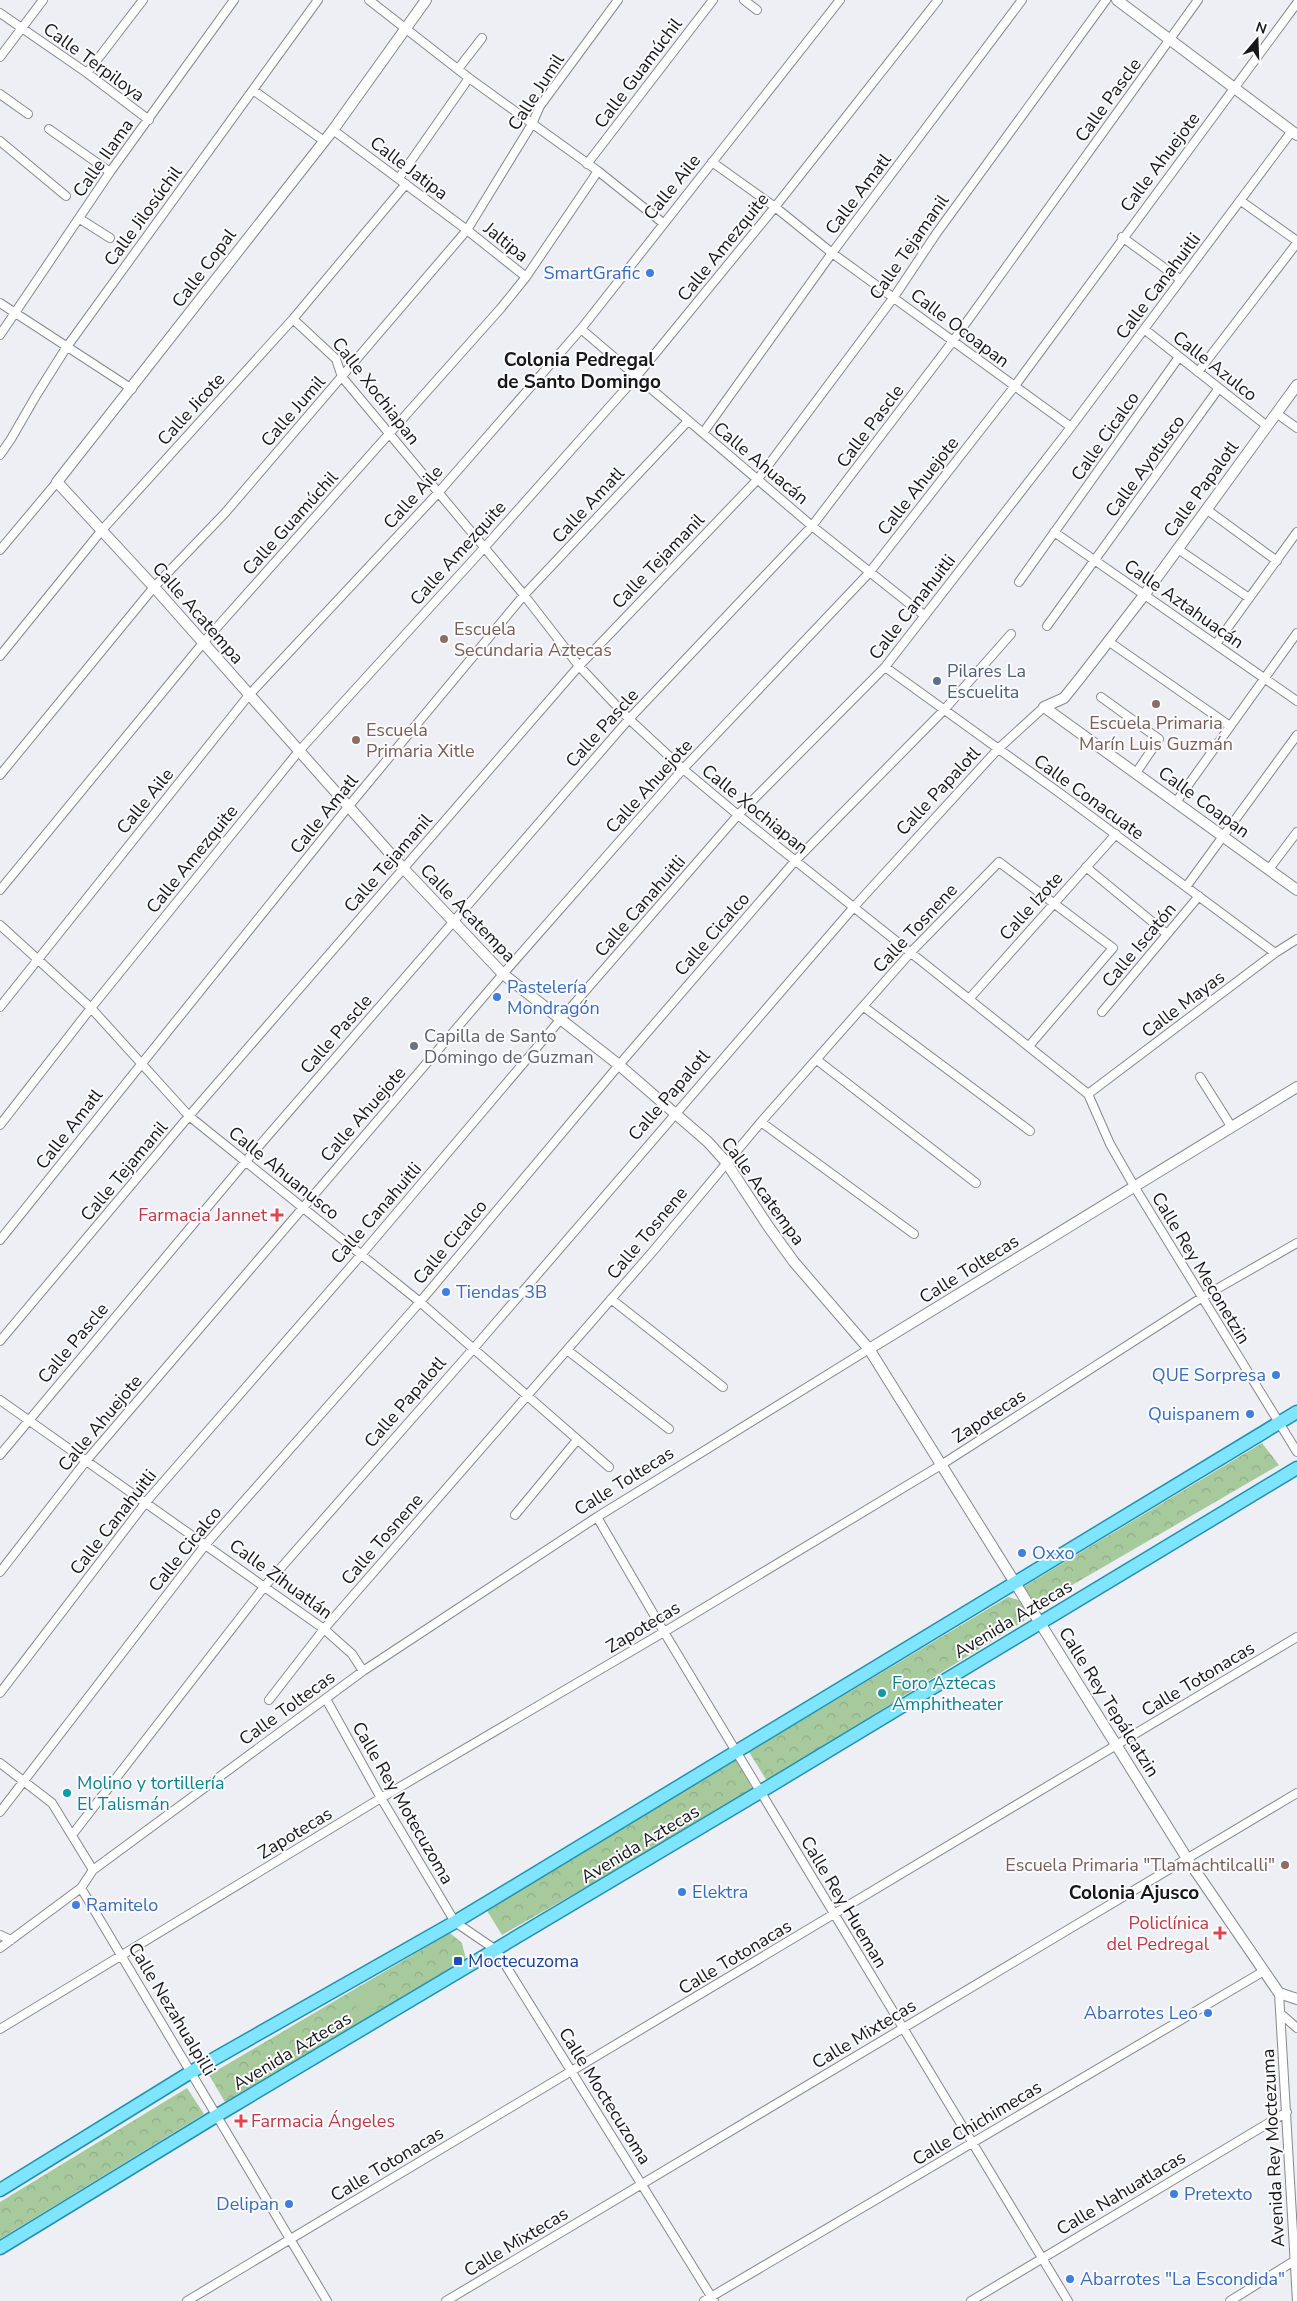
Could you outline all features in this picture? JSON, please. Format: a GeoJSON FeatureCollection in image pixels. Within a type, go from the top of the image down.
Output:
{"type":"FeatureCollection","features":[{"type":"Feature","properties":{"kind":"main road","name":"Avenida Aztecas"},"geometry":{"type":"LineString","coordinates":[[0,2190],[191,2072],[454,1922],[1297,1412]]}},
{"type":"Feature","properties":{"kind":"main road","name":"Avenida Aztecas"},"geometry":{"type":"LineString","coordinates":[[0,2248],[216,2116],[760,1792],[1297,1468]]}},
{"type":"Feature","properties":{"kind":"street"},"geometry":{"type":"LineString","coordinates":[[0,57],[43,0]]}},
{"type":"Feature","properties":{"kind":"street"},"geometry":{"type":"LineString","coordinates":[[87,73],[143,0]]}},
{"type":"Feature","properties":{"kind":"street","name":"Calle Ilama"},"geometry":{"type":"LineString","coordinates":[[0,336],[110,172],[234,0]]}},
{"type":"Feature","properties":{"kind":"street","name":"Calle Jilosúchil"},"geometry":{"type":"LineString","coordinates":[[0,454],[66,348],[318,0]]}},
{"type":"Feature","properties":{"kind":"street"},"geometry":{"type":"LineString","coordinates":[[369,0],[469,78],[598,171],[663,223]]}},
{"type":"Feature","properties":{"kind":"street","name":"Calle Copal"},"geometry":{"type":"LineString","coordinates":[[0,550],[132,389],[333,130],[426,0]]}},
{"type":"Feature","properties":{"kind":"street","name":"Calle Jumil"},"geometry":{"type":"LineString","coordinates":[[0,775],[154,587],[225,513],[467,230],[532,124],[540,106],[618,0]]}},
{"type":"Feature","properties":{"kind":"street","name":"Calle Guamúchil"},"geometry":{"type":"LineString","coordinates":[[587,164],[712,0]]}},
{"type":"Feature","properties":{"kind":"street"},"geometry":{"type":"LineString","coordinates":[[744,0],[757,10]]}},
{"type":"Feature","properties":{"kind":"street","name":"Calle Aile"},"geometry":{"type":"LineString","coordinates":[[0,1007],[249,696],[438,493],[581,329],[840,0]]}},
{"type":"Feature","properties":{"kind":"street","name":"Calle Amezquite"},"geometry":{"type":"LineString","coordinates":[[0,1125],[91,1008],[298,751],[484,548],[636,377],[775,207],[938,0]]}},
{"type":"Feature","properties":{"kind":"street","name":"Calle Amatl"},"geometry":{"type":"LineString","coordinates":[[703,433],[832,253],[1022,0]]}},
{"type":"Feature","properties":{"kind":"street","name":"Calle Tejamanil"},"geometry":{"type":"LineString","coordinates":[[0,1341],[189,1116],[578,666],[758,479],[894,297],[936,234],[1106,0]]}},
{"type":"Feature","properties":{"kind":"street"},"geometry":{"type":"LineString","coordinates":[[1116,0],[1294,133]]}},
{"type":"Feature","properties":{"kind":"street","name":"Calle Pascle"},"geometry":{"type":"LineString","coordinates":[[0,1455],[246,1161],[629,719],[812,526],[953,342],[1198,0]]}},
{"type":"Feature","properties":{"kind":"street","name":"Calle Ahuejote"},"geometry":{"type":"LineString","coordinates":[[0,1572],[86,1461],[503,974],[683,769],[869,573],[1014,387],[1297,3]]}},
{"type":"Feature","properties":{"kind":"street","name":"Calle Terpiloya"},"geometry":{"type":"LineString","coordinates":[[0,13],[87,73],[149,120]]}},
{"type":"Feature","properties":{"kind":"street"},"geometry":{"type":"LineString","coordinates":[[458,69],[482,38]]}},
{"type":"Feature","properties":{"kind":"street"},"geometry":{"type":"LineString","coordinates":[[399,178],[469,78]]}},
{"type":"Feature","properties":{"kind":"street"},"geometry":{"type":"LineString","coordinates":[[253,90],[324,141]]}},
{"type":"Feature","properties":{"kind":"street"},"geometry":{"type":"LineString","coordinates":[[0,94],[28,114]]}},
{"type":"Feature","properties":{"kind":"street"},"geometry":{"type":"LineString","coordinates":[[49,129],[110,172]]}},
{"type":"Feature","properties":{"kind":"street","name":"Calle Jatipa"},"geometry":{"type":"LineString","coordinates":[[333,130],[467,230]]}},
{"type":"Feature","properties":{"kind":"street","name":"Calle Canahuitli"},"geometry":{"type":"LineString","coordinates":[[0,1693],[146,1502],[361,1255],[560,1020],[738,815],[885,667],[1071,428],[1294,133]]}},
{"type":"Feature","properties":{"kind":"street"},"geometry":{"type":"LineString","coordinates":[[0,141],[66,196]]}},
{"type":"Feature","properties":{"kind":"street","name":"Calle Ocoapan"},"geometry":{"type":"LineString","coordinates":[[712,162],[775,207],[832,253],[1071,428]]}},
{"type":"Feature","properties":{"kind":"street","name":"Calle Guamúchil"},"geometry":{"type":"LineString","coordinates":[[0,890],[203,643],[390,434],[526,277],[598,171]]}},
{"type":"Feature","properties":{"kind":"street","name":"Calle Jicote"},"geometry":{"type":"LineString","coordinates":[[0,656],[102,530],[293,319],[406,184]]}},
{"type":"Feature","properties":{"kind":"street"},"geometry":{"type":"LineString","coordinates":[[1198,372],[1297,242],[1242,201]]}},
{"type":"Feature","properties":{"kind":"street"},"geometry":{"type":"LineString","coordinates":[[80,219],[110,238]]}},
{"type":"Feature","properties":{"kind":"street","name":"Jaltipa"},"geometry":{"type":"LineString","coordinates":[[467,230],[526,277]]}},
{"type":"Feature","properties":{"kind":"street"},"geometry":{"type":"LineString","coordinates":[[1122,238],[1181,280]]}},
{"type":"Feature","properties":{"kind":"street"},"geometry":{"type":"LineString","coordinates":[[0,303],[66,348],[132,389]]}},
{"type":"Feature","properties":{"kind":"street","name":"Calle Xochiapan"},"geometry":{"type":"LineString","coordinates":[[293,319],[336,359],[342,377],[524,595],[578,666],[629,719],[683,769],[738,815],[853,908],[970,998],[1088,1094]]}},
{"type":"Feature","properties":{"kind":"street","name":"Calle Ahuacán"},"geometry":{"type":"LineString","coordinates":[[581,329],[812,526],[925,616]]}},
{"type":"Feature","properties":{"kind":"street","name":"Calle Azulco"},"geometry":{"type":"LineString","coordinates":[[1144,329],[1267,426]]}},
{"type":"Feature","properties":{"kind":"street","name":"Calle Cicalco"},"geometry":{"type":"LineString","coordinates":[[1019,582],[1179,357]]}},
{"type":"Feature","properties":{"kind":"street","name":"Calle Papalotl"},"geometry":{"type":"LineString","coordinates":[[72,1835],[264,1587],[474,1348],[675,1112],[853,908],[998,750],[1044,707],[1064,698],[1145,594],[1297,386]]}},
{"type":"Feature","properties":{"kind":"street","name":"Calle Ayotusco"},"geometry":{"type":"LineString","coordinates":[[1047,626],[1220,388]]}},
{"type":"Feature","properties":{"kind":"street"},"geometry":{"type":"LineString","coordinates":[[1276,413],[1297,428]]}},
{"type":"Feature","properties":{"kind":"street","name":"Calle Amatl"},"geometry":{"type":"LineString","coordinates":[[0,1240],[140,1063],[348,807],[524,595],[688,421]]}},
{"type":"Feature","properties":{"kind":"street","name":"Calle Acatempa"},"geometry":{"type":"LineString","coordinates":[[57,482],[154,587],[403,868],[503,974],[619,1065],[708,1142],[726,1162],[794,1262],[869,1349]]}},
{"type":"Feature","properties":{"kind":"street"},"geometry":{"type":"LineString","coordinates":[[1206,509],[1277,561]]}},
{"type":"Feature","properties":{"kind":"street","name":"Calle Aztahuacán"},"geometry":{"type":"LineString","coordinates":[[1054,532],[1297,701]]}},
{"type":"Feature","properties":{"kind":"street"},"geometry":{"type":"LineString","coordinates":[[1216,644],[1297,532]]}},
{"type":"Feature","properties":{"kind":"street"},"geometry":{"type":"LineString","coordinates":[[1178,549],[1249,598]]}},
{"type":"Feature","properties":{"kind":"street"},"geometry":{"type":"LineString","coordinates":[[1176,802],[1297,633]]}},
{"type":"Feature","properties":{"kind":"street","name":"Calle Cicalco"},"geometry":{"type":"LineString","coordinates":[[0,1812],[206,1544],[420,1302],[619,1065],[795,861],[944,710],[1011,634]]}},
{"type":"Feature","properties":{"kind":"street"},"geometry":{"type":"LineString","coordinates":[[1108,642],[1230,726]]}},
{"type":"Feature","properties":{"kind":"street","name":"Calle Conacuate"},"geometry":{"type":"LineString","coordinates":[[885,667],[1116,834],[1275,953]]}},
{"type":"Feature","properties":{"kind":"street"},"geometry":{"type":"LineString","coordinates":[[1101,696],[1159,739],[1136,773]]}},
{"type":"Feature","properties":{"kind":"street","name":"Calle Coapan"},"geometry":{"type":"LineString","coordinates":[[1044,707],[1297,890]]}},
{"type":"Feature","properties":{"kind":"street"},"geometry":{"type":"LineString","coordinates":[[1186,887],[1297,735]]}},
{"type":"Feature","properties":{"kind":"street"},"geometry":{"type":"LineString","coordinates":[[1269,869],[1297,832]]}},
{"type":"Feature","properties":{"kind":"street","name":"Calle Izote"},"geometry":{"type":"LineString","coordinates":[[970,998],[1116,834]]}},
{"type":"Feature","properties":{"kind":"street","name":"Calle Tosnene"},"geometry":{"type":"LineString","coordinates":[[269,1700],[324,1629],[611,1299],[726,1162],[912,952],[999,862],[1054,902]]}},
{"type":"Feature","properties":{"kind":"street"},"geometry":{"type":"LineString","coordinates":[[1086,867],[1167,934]]}},
{"type":"Feature","properties":{"kind":"street","name":"Calle Iscatón"},"geometry":{"type":"LineString","coordinates":[[1102,1012],[1199,896]]}},
{"type":"Feature","properties":{"kind":"street"},"geometry":{"type":"LineString","coordinates":[[1029,1046],[1113,948],[1054,902]]}},
{"type":"Feature","properties":{"kind":"street","name":"Calle Ahuanusco"},"geometry":{"type":"LineString","coordinates":[[0,925],[91,1008],[189,1116],[420,1302],[609,1467]]}},
{"type":"Feature","properties":{"kind":"street","name":"Calle Mayas"},"geometry":{"type":"LineString","coordinates":[[1088,1094],[1275,953],[1297,939]]}},
{"type":"Feature","properties":{"kind":"street"},"geometry":{"type":"LineString","coordinates":[[864,1007],[1030,1131]]}},
{"type":"Feature","properties":{"kind":"street"},"geometry":{"type":"LineString","coordinates":[[817,1060],[976,1183]]}},
{"type":"Feature","properties":{"kind":"street"},"geometry":{"type":"LineString","coordinates":[[1200,1077],[1231,1126]]}},
{"type":"Feature","properties":{"kind":"street","name":"Calle Toltecas"},"geometry":{"type":"LineString","coordinates":[[0,1948],[81,1888],[93,1870],[363,1672],[597,1517],[1297,1087]]}},
{"type":"Feature","properties":{"kind":"street","name":"Calle Rey Meconetzin"},"geometry":{"type":"LineString","coordinates":[[1088,1094],[1110,1144],[1134,1186],[1297,1452]]}},
{"type":"Feature","properties":{"kind":"street"},"geometry":{"type":"LineString","coordinates":[[761,1122],[914,1234]]}},
{"type":"Feature","properties":{"kind":"street","name":"Zapotecas"},"geometry":{"type":"LineString","coordinates":[[0,2029],[381,1798],[664,1632],[941,1465],[1201,1298],[1297,1243]]}},
{"type":"Feature","properties":{"kind":"street"},"geometry":{"type":"LineString","coordinates":[[611,1299],[723,1387]]}},
{"type":"Feature","properties":{"kind":"street","name":"Calle Rey Tepálcatzin"},"geometry":{"type":"LineString","coordinates":[[869,1349],[1188,1860],[1279,1993]]}},
{"type":"Feature","properties":{"kind":"street"},"geometry":{"type":"LineString","coordinates":[[567,1350],[668,1429]]}},
{"type":"Feature","properties":{"kind":"street","name":"Calle Zihuatlán"},"geometry":{"type":"LineString","coordinates":[[0,1400],[27,1421],[206,1544],[324,1629],[352,1654],[363,1672]]}},
{"type":"Feature","properties":{"kind":"street"},"geometry":{"type":"LineString","coordinates":[[515,1515],[577,1440]]}},
{"type":"Feature","properties":{"kind":"street","name":"Calle Rey Hueman"},"geometry":{"type":"LineString","coordinates":[[597,1517],[760,1792],[1068,2301]]}},
{"type":"Feature","properties":{"kind":"street","name":"Calle Totonacas"},"geometry":{"type":"LineString","coordinates":[[187,2301],[1297,1637]]}},
{"type":"Feature","properties":{"kind":"street","name":"Calle Rey Motecuzoma"},"geometry":{"type":"LineString","coordinates":[[326,1699],[381,1798],[454,1922]]}},
{"type":"Feature","properties":{"kind":"street"},"geometry":{"type":"LineString","coordinates":[[0,1763],[52,1803],[93,1870]]}},
{"type":"Feature","properties":{"kind":"street","name":"Calle Mixtecas"},"geometry":{"type":"LineString","coordinates":[[446,2301],[902,2028],[1188,1860],[1297,1793]]}},
{"type":"Feature","properties":{"kind":"street","name":"Calle Nezahualpilli"},"geometry":{"type":"LineString","coordinates":[[81,1888],[327,2301]]}},
{"type":"Feature","properties":{"kind":"street","name":"Calle Moctecuzoma"},"geometry":{"type":"LineString","coordinates":[[454,1922],[496,1950],[713,2299]]}},
{"type":"Feature","properties":{"kind":"street"},"geometry":{"type":"LineString","coordinates":[[0,1935],[11,1940]]}},
{"type":"Feature","properties":{"kind":"street","name":"Calle Chichimecas"},"geometry":{"type":"LineString","coordinates":[[704,2301],[713,2299],[1264,1971]]}},
{"type":"Feature","properties":{"kind":"street"},"geometry":{"type":"LineString","coordinates":[[1279,1993],[1297,1999]]}},
{"type":"Feature","properties":{"kind":"street","name":"Avenida Rey Moctezuma"},"geometry":{"type":"LineString","coordinates":[[1279,1993],[1294,2191],[1294,2261],[1297,2301]]}},
{"type":"Feature","properties":{"kind":"street"},"geometry":{"type":"LineString","coordinates":[[1281,2014],[1297,2028]]}},
{"type":"Feature","properties":{"kind":"street","name":"Calle Nahuatlacas"},"geometry":{"type":"LineString","coordinates":[[971,2301],[1287,2112]]}},
{"type":"Feature","properties":{"kind":"street"},"geometry":{"type":"LineString","coordinates":[[1230,2301],[1294,2261]]}},
{"type":"Feature","properties":{"kind":"green space"},"geometry":{"type":"Polygon","coordinates":[[[1262,1443],[1279,1465],[1036,1606],[1027,1601],[1020,1589],[1262,1443]]]}},
{"type":"Feature","properties":{"kind":"green space"},"geometry":{"type":"Polygon","coordinates":[[[1008,1597],[1026,1602],[1024,1621],[767,1781],[749,1752],[1008,1597]]]}},
{"type":"Feature","properties":{"kind":"green space"},"geometry":{"type":"Polygon","coordinates":[[[736,1760],[754,1791],[502,1935],[486,1909],[736,1760]]]}},
{"type":"Feature","properties":{"kind":"green space"},"geometry":{"type":"Polygon","coordinates":[[[450,1933],[462,1943],[466,1960],[225,2102],[209,2075],[450,1933]]]}},
{"type":"Feature","properties":{"kind":"green space"},"geometry":{"type":"Polygon","coordinates":[[[377,1983],[387,1996],[360,2011],[350,1998],[377,1983]]]}},
{"type":"Feature","properties":{"kind":"green space"},"geometry":{"type":"Polygon","coordinates":[[[187,2088],[204,2114],[0,2239],[0,2202],[187,2088]]]}},
{"type":"Feature","properties":{"kind":"place","name":"SmartGrafic"},"geometry":{"type":"Point","coordinates":[650,273]}},
{"type":"Feature","properties":{"kind":"place","name":"Escuela Secundaria Aztecas"},"geometry":{"type":"Point","coordinates":[444,639]}},
{"type":"Feature","properties":{"kind":"place","name":"Pilares La Escuelita"},"geometry":{"type":"Point","coordinates":[937,681]}},
{"type":"Feature","properties":{"kind":"place","name":"Escuela Primaria Marín Luis Guzmán"},"geometry":{"type":"Point","coordinates":[1156,704]}},
{"type":"Feature","properties":{"kind":"place","name":"Escuela Primaria Xitle"},"geometry":{"type":"Point","coordinates":[356,740]}},
{"type":"Feature","properties":{"kind":"place","name":"Pastelería Mondragón"},"geometry":{"type":"Point","coordinates":[497,997]}},
{"type":"Feature","properties":{"kind":"place","name":"Capilla de Santo Domingo de Guzman"},"geometry":{"type":"Point","coordinates":[414,1046]}},
{"type":"Feature","properties":{"kind":"place","name":"Farmacia Jannet"},"geometry":{"type":"Point","coordinates":[277,1215]}},
{"type":"Feature","properties":{"kind":"place","name":"Tiendas 3B"},"geometry":{"type":"Point","coordinates":[446,1292]}},
{"type":"Feature","properties":{"kind":"place","name":"QUE Sorpresa"},"geometry":{"type":"Point","coordinates":[1276,1375]}},
{"type":"Feature","properties":{"kind":"place","name":"Quispanem"},"geometry":{"type":"Point","coordinates":[1250,1414]}},
{"type":"Feature","properties":{"kind":"place","name":"Oxxo"},"geometry":{"type":"Point","coordinates":[1022,1553]}},
{"type":"Feature","properties":{"kind":"place","name":"Foro Aztecas Amphitheater"},"geometry":{"type":"Point","coordinates":[882,1693]}},
{"type":"Feature","properties":{"kind":"place","name":"Molino y tortillería El Talismán"},"geometry":{"type":"Point","coordinates":[67,1793]}},
{"type":"Feature","properties":{"kind":"place","name":"Escuela Primaria \"Tlamachtilcalli\""},"geometry":{"type":"Point","coordinates":[1285,1865]}},
{"type":"Feature","properties":{"kind":"place","name":"Elektra"},"geometry":{"type":"Point","coordinates":[682,1892]}},
{"type":"Feature","properties":{"kind":"place","name":"Ramitelo"},"geometry":{"type":"Point","coordinates":[76,1905]}},
{"type":"Feature","properties":{"kind":"place","name":"Policlínica del Pedregal"},"geometry":{"type":"Point","coordinates":[1220,1933]}},
{"type":"Feature","properties":{"kind":"place","name":"Moctecuzoma"},"geometry":{"type":"Point","coordinates":[458,1961]}},
{"type":"Feature","properties":{"kind":"place","name":"Abarrotes Leo"},"geometry":{"type":"Point","coordinates":[1208,2013]}},
{"type":"Feature","properties":{"kind":"place","name":"Farmacia Ángeles"},"geometry":{"type":"Point","coordinates":[241,2121]}},
{"type":"Feature","properties":{"kind":"place","name":"Pretexto"},"geometry":{"type":"Point","coordinates":[1174,2194]}},
{"type":"Feature","properties":{"kind":"place","name":"Delipan"},"geometry":{"type":"Point","coordinates":[289,2204]}},
{"type":"Feature","properties":{"kind":"place","name":"Abarrotes \"La Escondida\""},"geometry":{"type":"Point","coordinates":[1070,2279]}},
{"type":"Feature","properties":{"kind":"district","name":"Colonia Pedregal de Santo Domingo"},"geometry":{"type":"Point","coordinates":[579,371]}},
{"type":"Feature","properties":{"kind":"district","name":"Colonia Ajusco"},"geometry":{"type":"Point","coordinates":[1134,1893]}}]}
